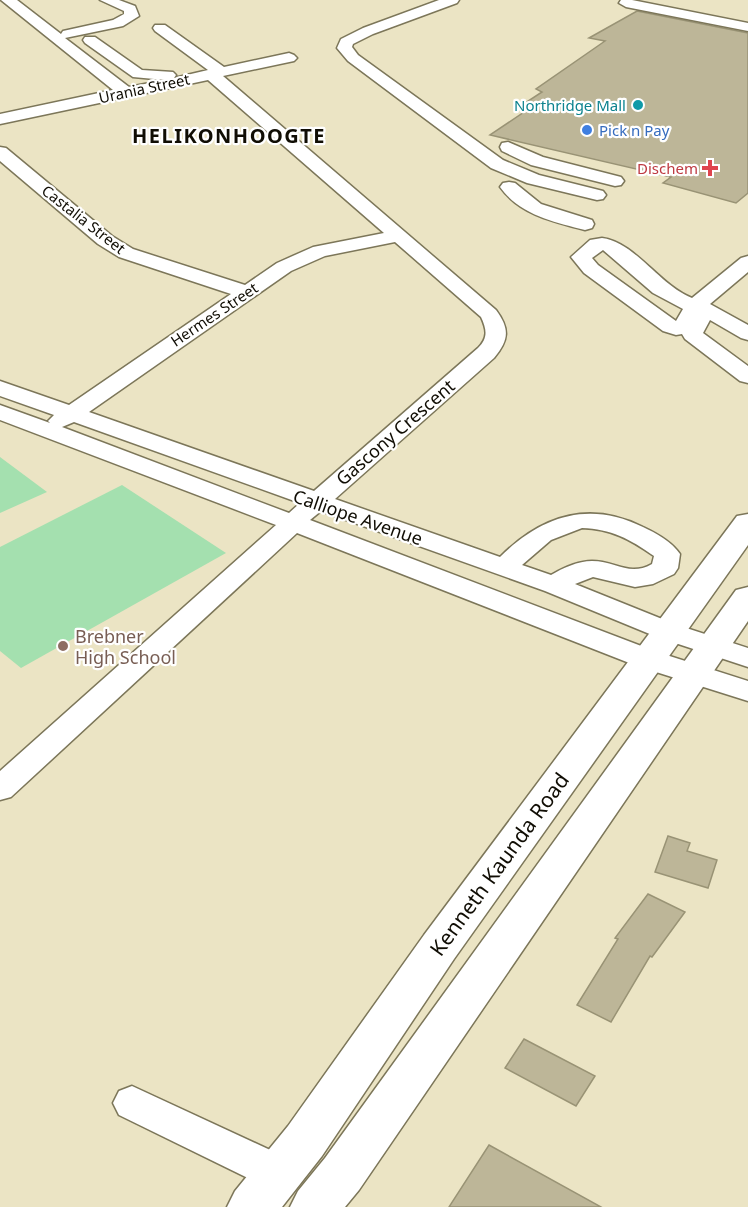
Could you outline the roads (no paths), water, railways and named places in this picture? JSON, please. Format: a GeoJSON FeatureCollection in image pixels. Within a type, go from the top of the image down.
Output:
{"type":"FeatureCollection","features":[{"type":"Feature","properties":{"kind":"main road","name":"Kenneth Kaunda Road"},"geometry":{"type":"LineString","coordinates":[[252,1207],[305,1141],[439,947],[748,523]]}},
{"type":"Feature","properties":{"kind":"main road"},"geometry":{"type":"LineString","coordinates":[[315,1207],[342,1174],[438,1039],[719,660],[748,597]]}},
{"type":"Feature","properties":{"kind":"main road"},"geometry":{"type":"LineString","coordinates":[[390,1018],[438,1039]]}},
{"type":"Feature","properties":{"kind":"street"},"geometry":{"type":"LineString","coordinates":[[8,0],[124,91]]}},
{"type":"Feature","properties":{"kind":"street"},"geometry":{"type":"LineString","coordinates":[[55,36],[118,23],[132,16],[133,11],[130,9],[107,0]]}},
{"type":"Feature","properties":{"kind":"street"},"geometry":{"type":"LineString","coordinates":[[452,0],[368,31],[344,44],[344,48],[430,116],[496,164],[514,173],[606,195]]}},
{"type":"Feature","properties":{"kind":"street"},"geometry":{"type":"LineString","coordinates":[[670,0],[748,20]]}},
{"type":"Feature","properties":{"kind":"street"},"geometry":{"type":"LineString","coordinates":[[698,2],[748,15]]}},
{"type":"Feature","properties":{"kind":"street"},"geometry":{"type":"LineString","coordinates":[[626,3],[748,27]]}},
{"type":"Feature","properties":{"kind":"street","name":"Gascony Crescent"},"geometry":{"type":"LineString","coordinates":[[0,789],[496,342],[497,329],[489,314],[214,70],[160,28]]}},
{"type":"Feature","properties":{"kind":"street"},"geometry":{"type":"LineString","coordinates":[[90,40],[142,75],[168,75],[214,70]]}},
{"type":"Feature","properties":{"kind":"street","name":"Urania Street"},"geometry":{"type":"LineString","coordinates":[[0,119],[214,70],[289,58]]}},
{"type":"Feature","properties":{"kind":"street"},"geometry":{"type":"LineString","coordinates":[[430,116],[416,118],[413,124],[480,173],[509,186],[606,195]]}},
{"type":"Feature","properties":{"kind":"street"},"geometry":{"type":"LineString","coordinates":[[508,147],[606,195]]}},
{"type":"Feature","properties":{"kind":"street","name":"Castalia Street"},"geometry":{"type":"LineString","coordinates":[[0,152],[105,240],[126,253],[246,292]]}},
{"type":"Feature","properties":{"kind":"street"},"geometry":{"type":"LineString","coordinates":[[509,186],[532,208],[585,224]]}},
{"type":"Feature","properties":{"kind":"street"},"geometry":{"type":"LineString","coordinates":[[606,195],[583,230],[597,244],[610,246],[646,279],[675,298],[701,308],[748,334]]}},
{"type":"Feature","properties":{"kind":"street","name":"Hermes Street"},"geometry":{"type":"LineString","coordinates":[[48,430],[284,267],[320,251],[399,236]]}},
{"type":"Feature","properties":{"kind":"street"},"geometry":{"type":"LineString","coordinates":[[597,244],[581,257],[584,262],[670,327],[682,327],[747,263]]}},
{"type":"Feature","properties":{"kind":"street"},"geometry":{"type":"LineString","coordinates":[[701,308],[692,335],[748,376]]}},
{"type":"Feature","properties":{"kind":"street","name":"Calliope Avenue"},"geometry":{"type":"LineString","coordinates":[[0,388],[554,585],[657,645]]}},
{"type":"Feature","properties":{"kind":"street","name":"Calliope Avenue"},"geometry":{"type":"LineString","coordinates":[[0,412],[294,523],[657,645],[719,660],[748,691]]}},
{"type":"Feature","properties":{"kind":"street"},"geometry":{"type":"LineString","coordinates":[[504,568],[519,550],[538,535],[579,519],[623,528],[652,542],[667,554],[665,568],[652,576],[631,580],[593,569],[575,572],[554,585]]}},
{"type":"Feature","properties":{"kind":"street"},"geometry":{"type":"LineString","coordinates":[[132,1103],[280,1174]]}},
{"type":"Feature","properties":{"kind":"place","name":"Northridge Mall"},"geometry":{"type":"Point","coordinates":[638,105]}},
{"type":"Feature","properties":{"kind":"place","name":"Pick n Pay"},"geometry":{"type":"Point","coordinates":[587,130]}},
{"type":"Feature","properties":{"kind":"place","name":"Dischem"},"geometry":{"type":"Point","coordinates":[710,168]}},
{"type":"Feature","properties":{"kind":"place","name":"Brebner High School"},"geometry":{"type":"Point","coordinates":[63,646]}},
{"type":"Feature","properties":{"kind":"district","name":"HELIKONHOOGTE"},"geometry":{"type":"Point","coordinates":[229,135]}}]}
